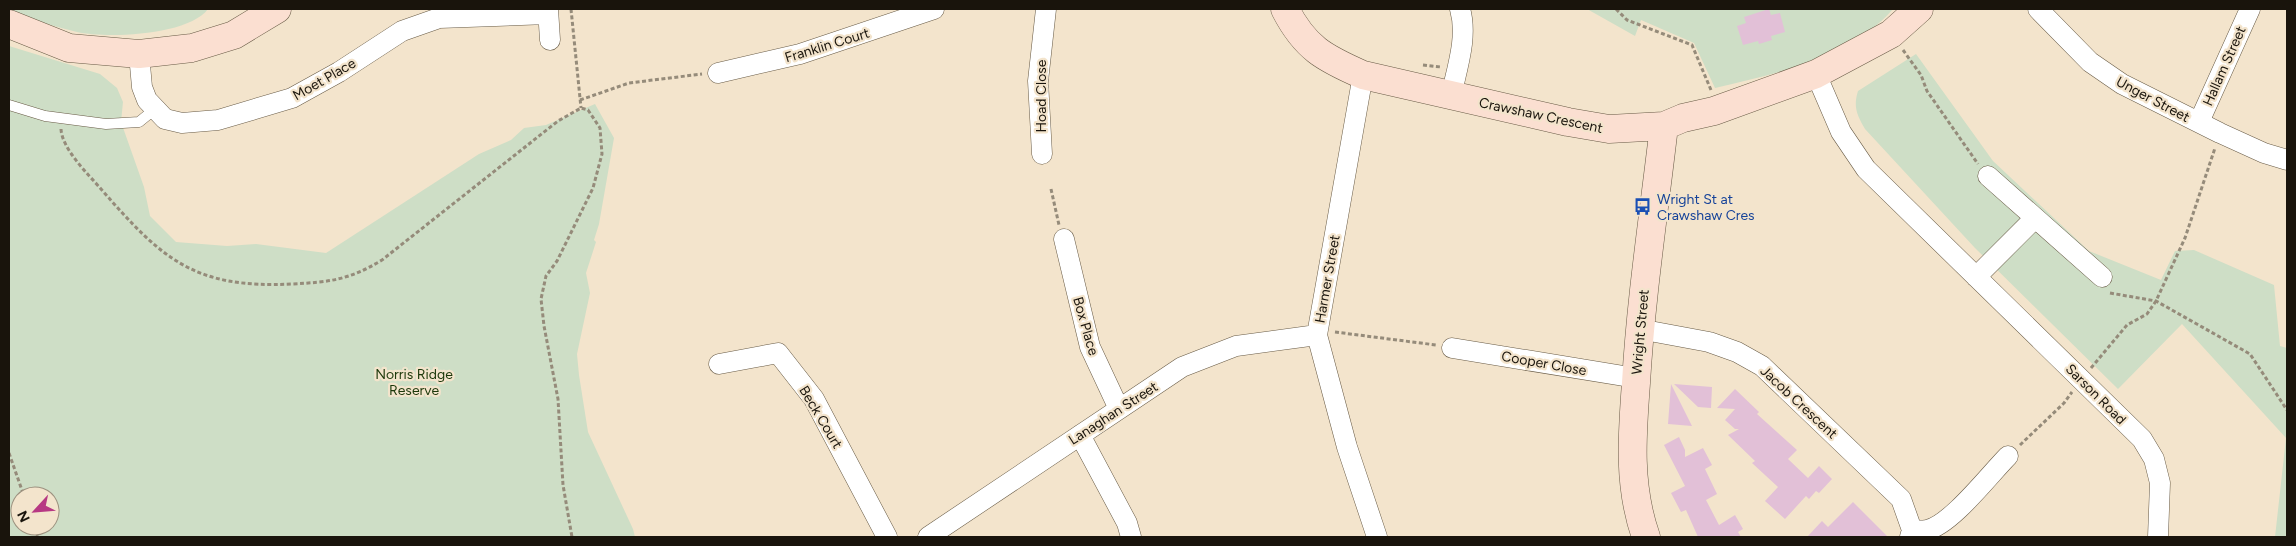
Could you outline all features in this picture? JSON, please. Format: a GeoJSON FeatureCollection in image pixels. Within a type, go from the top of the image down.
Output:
{"type":"FeatureCollection","features":[{"type":"Feature","properties":{"kind":"street","name":"Franklin Court"},"geometry":{"type":"LineString","coordinates":[[718,73],[800,54],[934,9]]}},
{"type":"Feature","properties":{"kind":"street","name":"Hoad Close"},"geometry":{"type":"LineString","coordinates":[[1042,154],[1038,81],[1046,9]]}},
{"type":"Feature","properties":{"kind":"street","name":"Crawshaw Crescent"},"geometry":{"type":"LineString","coordinates":[[1285,9],[1303,39],[1318,52],[1363,75],[1568,122],[1609,129],[1664,126],[1683,118],[1714,111],[1816,74],[1891,34],[1919,9]]}},
{"type":"Feature","properties":{"kind":"street"},"geometry":{"type":"LineString","coordinates":[[1451,96],[1463,42],[1460,9]]}},
{"type":"Feature","properties":{"kind":"street","name":"Unger Street"},"geometry":{"type":"LineString","coordinates":[[2038,9],[2090,62],[2122,84],[2220,133],[2264,153],[2287,160]]}},
{"type":"Feature","properties":{"kind":"street","name":"Hallam Street"},"geometry":{"type":"LineString","coordinates":[[2199,122],[2250,9]]}},
{"type":"Feature","properties":{"kind":"street"},"geometry":{"type":"LineString","coordinates":[[9,24],[69,48],[138,54],[192,48],[234,35],[268,11]]}},
{"type":"Feature","properties":{"kind":"street","name":"Moet Place"},"geometry":{"type":"LineString","coordinates":[[138,54],[142,88],[147,100],[165,119],[182,123],[218,120],[292,98],[339,72],[402,31],[439,18],[548,11],[550,40]]}},
{"type":"Feature","properties":{"kind":"street","name":"Sarson Road"},"geometry":{"type":"LineString","coordinates":[[1816,74],[1841,132],[1866,169],[2142,439],[2154,460],[2160,483],[2158,537]]}},
{"type":"Feature","properties":{"kind":"street","name":"Harmer Street"},"geometry":{"type":"LineString","coordinates":[[1363,75],[1323,333],[1347,447],[1376,537]]}},
{"type":"Feature","properties":{"kind":"street","name":"Wright Street"},"geometry":{"type":"LineString","coordinates":[[1646,537],[1633,486],[1631,453],[1639,329],[1664,126]]}},
{"type":"Feature","properties":{"kind":"street"},"geometry":{"type":"LineString","coordinates":[[1988,176],[2102,277]]}},
{"type":"Feature","properties":{"kind":"street"},"geometry":{"type":"LineString","coordinates":[[1976,277],[2035,218]]}},
{"type":"Feature","properties":{"kind":"street","name":"Box Place"},"geometry":{"type":"LineString","coordinates":[[1062,236],[1090,347],[1119,409]]}},
{"type":"Feature","properties":{"kind":"street","name":"Jacob Crescent"},"geometry":{"type":"LineString","coordinates":[[1639,329],[1709,342],[1737,352],[1762,366],[1901,499],[1911,534]]}},
{"type":"Feature","properties":{"kind":"street","name":"Lanaghan Street"},"geometry":{"type":"LineString","coordinates":[[928,537],[1182,367],[1236,346],[1323,333]]}},
{"type":"Feature","properties":{"kind":"street","name":"Cooper Close"},"geometry":{"type":"LineString","coordinates":[[1445,347],[1636,378]]}},
{"type":"Feature","properties":{"kind":"street","name":"Beck Court"},"geometry":{"type":"LineString","coordinates":[[719,364],[778,353],[814,399],[887,537]]}},
{"type":"Feature","properties":{"kind":"street"},"geometry":{"type":"LineString","coordinates":[[1080,435],[1127,522],[1131,537]]}},
{"type":"Feature","properties":{"kind":"street"},"geometry":{"type":"LineString","coordinates":[[1911,534],[1928,530],[1942,522],[1969,498],[2008,456]]}},
{"type":"Feature","properties":{"kind":"lane"},"geometry":{"type":"LineString","coordinates":[[9,105],[45,116],[96,123],[128,124],[139,122],[155,109]]}},
{"type":"Feature","properties":{"kind":"path"},"geometry":{"type":"LineString","coordinates":[[571,9],[581,108]]}},
{"type":"Feature","properties":{"kind":"path"},"geometry":{"type":"LineString","coordinates":[[1416,65],[1457,69]]}},
{"type":"Feature","properties":{"kind":"path"},"geometry":{"type":"LineString","coordinates":[[580,100],[642,81],[718,73]]}},
{"type":"Feature","properties":{"kind":"path"},"geometry":{"type":"LineString","coordinates":[[60,118],[61,134],[78,162],[134,227],[155,247],[183,266],[210,278],[259,286],[330,282],[363,272],[382,260],[558,121],[581,108],[588,110],[600,128],[602,154],[593,188],[557,261],[546,276],[541,299],[544,326],[558,399],[563,485],[572,537]]}},
{"type":"Feature","properties":{"kind":"path"},"geometry":{"type":"LineString","coordinates":[[2008,456],[2064,403],[2127,325],[2147,314],[2156,301],[2185,238],[2220,133]]}},
{"type":"Feature","properties":{"kind":"path"},"geometry":{"type":"LineString","coordinates":[[1051,190],[1062,236]]}},
{"type":"Feature","properties":{"kind":"path"},"geometry":{"type":"LineString","coordinates":[[2102,277],[2109,292],[2156,301],[2250,354],[2287,410]]}},
{"type":"Feature","properties":{"kind":"path"},"geometry":{"type":"LineString","coordinates":[[1323,333],[1445,347]]}},
{"type":"Feature","properties":{"kind":"path"},"geometry":{"type":"LineString","coordinates":[[9,453],[21,486]]}},
{"type":"Feature","properties":{"kind":"green space"},"geometry":{"type":"Polygon","coordinates":[[[9,9],[208,9],[198,18],[184,25],[166,30],[127,35],[108,35],[69,30],[11,13],[9,9]]]}},
{"type":"Feature","properties":{"kind":"green space"},"geometry":{"type":"Polygon","coordinates":[[[1587,9],[1893,9],[1875,26],[1834,52],[1787,70],[1715,88],[1694,43],[1641,20],[1635,36],[1587,9]]]}},
{"type":"Feature","properties":{"kind":"green space","name":"Norris Ridge Reserve"},"geometry":{"type":"Polygon","coordinates":[[[9,46],[100,74],[117,88],[123,102],[121,122],[144,187],[150,216],[176,242],[227,246],[256,244],[326,253],[479,154],[511,140],[524,128],[546,125],[595,104],[614,138],[599,224],[594,240],[596,242],[586,273],[590,293],[577,354],[588,432],[635,537],[9,537],[9,46]]]}},
{"type":"Feature","properties":{"kind":"green space"},"geometry":{"type":"Polygon","coordinates":[[[1916,54],[1993,161],[2089,251],[2161,280],[2175,251],[2194,250],[2274,285],[2280,346],[2287,348],[2287,537],[2275,537],[2286,438],[2182,324],[2118,389],[1975,248],[1865,129],[1857,111],[1858,91],[1916,54]]]}},
{"type":"Feature","properties":{"kind":"building"},"geometry":{"type":"Polygon","coordinates":[[[1769,9],[1771,15],[1780,13],[1785,32],[1771,36],[1772,40],[1759,44],[1758,41],[1743,45],[1737,26],[1746,23],[1744,17],[1769,9]]]}},
{"type":"Feature","properties":{"kind":"building"},"geometry":{"type":"Polygon","coordinates":[[[1671,384],[1692,426],[1668,424],[1671,384]]]}},
{"type":"Feature","properties":{"kind":"building"},"geometry":{"type":"Polygon","coordinates":[[[1674,384],[1712,387],[1711,408],[1698,407],[1674,384]]]}},
{"type":"Feature","properties":{"kind":"building"},"geometry":{"type":"Polygon","coordinates":[[[1735,389],[1759,412],[1757,414],[1797,450],[1788,459],[1808,478],[1819,466],[1832,479],[1819,493],[1816,491],[1809,499],[1806,496],[1785,519],[1765,501],[1778,487],[1752,463],[1755,461],[1728,435],[1739,429],[1735,429],[1725,420],[1735,409],[1717,408],[1735,389]]]}},
{"type":"Feature","properties":{"kind":"building"},"geometry":{"type":"Polygon","coordinates":[[[1679,437],[1685,450],[1685,457],[1703,448],[1712,465],[1705,469],[1717,494],[1706,500],[1719,525],[1735,515],[1743,529],[1738,532],[1741,537],[1698,537],[1686,510],[1681,512],[1671,493],[1685,486],[1664,445],[1679,437]]]}},
{"type":"Feature","properties":{"kind":"building"},"geometry":{"type":"Polygon","coordinates":[[[1853,502],[1888,537],[1807,537],[1822,521],[1828,527],[1853,502]]]}},
{"type":"Feature","properties":{"kind":"place","name":"Wright St at Crawshaw Cres"},"geometry":{"type":"Point","coordinates":[1643,207]}}]}
